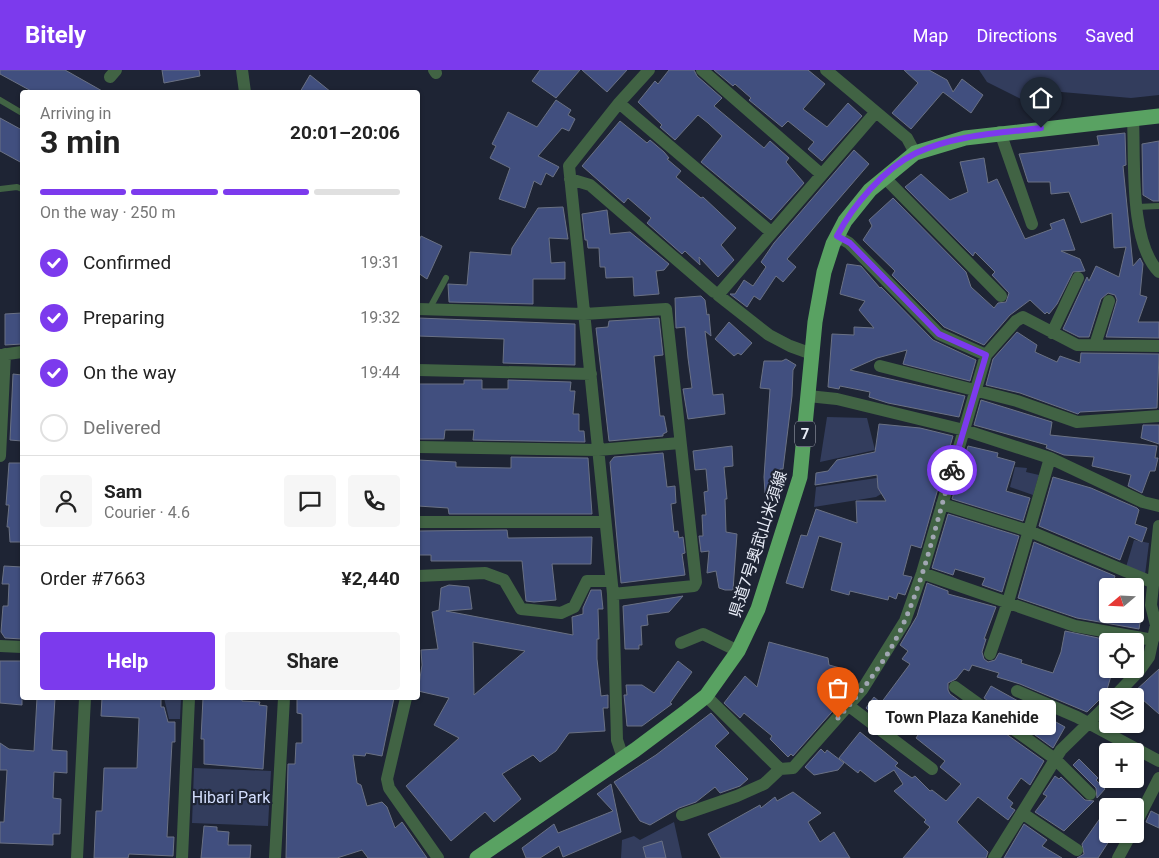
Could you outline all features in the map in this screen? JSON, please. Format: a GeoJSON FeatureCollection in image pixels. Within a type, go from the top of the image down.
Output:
{"type":"FeatureCollection","features":[{"type":"Feature","properties":{"kind":"main road","name":"県道7号奥武山米須線"},"geometry":{"type":"LineString","coordinates":[[477,858],[623,758],[706,696],[738,651],[758,609],[796,492],[803,453],[812,354],[824,272],[837,236],[857,204],[884,177],[915,153],[964,138],[1000,132],[1159,116]]}},
{"type":"Feature","properties":{"kind":"street"},"geometry":{"type":"LineString","coordinates":[[242,70],[245,90]]}},
{"type":"Feature","properties":{"kind":"street"},"geometry":{"type":"LineString","coordinates":[[623,758],[617,740],[611,581],[569,166],[619,103],[649,70]]}},
{"type":"Feature","properties":{"kind":"street"},"geometry":{"type":"LineString","coordinates":[[702,70],[821,174]]}},
{"type":"Feature","properties":{"kind":"street"},"geometry":{"type":"LineString","coordinates":[[826,70],[907,138],[915,153]]}},
{"type":"Feature","properties":{"kind":"street"},"geometry":{"type":"LineString","coordinates":[[619,103],[771,232]]}},
{"type":"Feature","properties":{"kind":"street"},"geometry":{"type":"LineString","coordinates":[[812,354],[790,346],[769,335],[718,295],[875,113]]}},
{"type":"Feature","properties":{"kind":"street"},"geometry":{"type":"LineString","coordinates":[[1133,119],[1141,240],[1145,253],[1159,272]]}},
{"type":"Feature","properties":{"kind":"street"},"geometry":{"type":"LineString","coordinates":[[1000,132],[1032,224]]}},
{"type":"Feature","properties":{"kind":"street"},"geometry":{"type":"LineString","coordinates":[[884,177],[1001,296]]}},
{"type":"Feature","properties":{"kind":"street"},"geometry":{"type":"LineString","coordinates":[[570,179],[590,185],[714,292]]}},
{"type":"Feature","properties":{"kind":"street"},"geometry":{"type":"LineString","coordinates":[[837,236],[850,243],[939,334],[986,355]]}},
{"type":"Feature","properties":{"kind":"street"},"geometry":{"type":"LineString","coordinates":[[1052,333],[1078,278]]}},
{"type":"Feature","properties":{"kind":"street"},"geometry":{"type":"LineString","coordinates":[[1095,345],[1109,301]]}},
{"type":"Feature","properties":{"kind":"street"},"geometry":{"type":"LineString","coordinates":[[420,309],[584,314],[666,309],[696,582],[694,586],[612,594]]}},
{"type":"Feature","properties":{"kind":"street"},"geometry":{"type":"LineString","coordinates":[[682,815],[737,796],[764,784],[780,769],[793,768],[849,706],[874,674],[905,621],[922,573],[986,355],[1016,321],[1023,317],[1052,333],[1078,344],[1159,346]]}},
{"type":"Feature","properties":{"kind":"street"},"geometry":{"type":"LineString","coordinates":[[0,456],[3,354],[20,352]]}},
{"type":"Feature","properties":{"kind":"street"},"geometry":{"type":"LineString","coordinates":[[880,366],[1016,401],[1077,422],[1159,416]]}},
{"type":"Feature","properties":{"kind":"street"},"geometry":{"type":"LineString","coordinates":[[420,370],[591,374]]}},
{"type":"Feature","properties":{"kind":"street"},"geometry":{"type":"LineString","coordinates":[[808,396],[837,399],[964,430],[1050,458],[1143,502],[1159,506]]}},
{"type":"Feature","properties":{"kind":"street"},"geometry":{"type":"LineString","coordinates":[[420,447],[598,450],[680,443]]}},
{"type":"Feature","properties":{"kind":"street"},"geometry":{"type":"LineString","coordinates":[[990,654],[1008,602],[1050,458]]}},
{"type":"Feature","properties":{"kind":"street"},"geometry":{"type":"LineString","coordinates":[[942,504],[1028,531],[1154,583]]}},
{"type":"Feature","properties":{"kind":"street"},"geometry":{"type":"LineString","coordinates":[[420,522],[605,522]]}},
{"type":"Feature","properties":{"kind":"street"},"geometry":{"type":"LineString","coordinates":[[1123,688],[1140,671],[1148,657],[1158,625],[1151,605],[1159,526]]}},
{"type":"Feature","properties":{"kind":"street"},"geometry":{"type":"LineString","coordinates":[[420,576],[485,573],[504,580],[521,608],[561,614],[574,607],[587,581],[611,581]]}},
{"type":"Feature","properties":{"kind":"street"},"geometry":{"type":"LineString","coordinates":[[922,573],[1075,626],[1153,640]]}},
{"type":"Feature","properties":{"kind":"street"},"geometry":{"type":"LineString","coordinates":[[681,643],[703,634],[738,651]]}},
{"type":"Feature","properties":{"kind":"street"},"geometry":{"type":"LineString","coordinates":[[0,646],[20,647]]}},
{"type":"Feature","properties":{"kind":"street"},"geometry":{"type":"LineString","coordinates":[[955,687],[1055,759],[1090,794]]}},
{"type":"Feature","properties":{"kind":"street"},"geometry":{"type":"LineString","coordinates":[[1017,691],[1088,723],[1159,761]]}},
{"type":"Feature","properties":{"kind":"street"},"geometry":{"type":"LineString","coordinates":[[706,696],[780,769]]}},
{"type":"Feature","properties":{"kind":"street"},"geometry":{"type":"LineString","coordinates":[[77,858],[85,700]]}},
{"type":"Feature","properties":{"kind":"street"},"geometry":{"type":"LineString","coordinates":[[182,858],[190,700]]}},
{"type":"Feature","properties":{"kind":"street"},"geometry":{"type":"LineString","coordinates":[[275,858],[284,700]]}},
{"type":"Feature","properties":{"kind":"street"},"geometry":{"type":"LineString","coordinates":[[406,700],[388,779],[389,788],[438,858]]}},
{"type":"Feature","properties":{"kind":"street"},"geometry":{"type":"LineString","coordinates":[[849,706],[932,769]]}},
{"type":"Feature","properties":{"kind":"street"},"geometry":{"type":"LineString","coordinates":[[994,858],[1055,759],[1099,713]]}},
{"type":"Feature","properties":{"kind":"street"},"geometry":{"type":"LineString","coordinates":[[1144,807],[1159,778]]}},
{"type":"Feature","properties":{"kind":"street"},"geometry":{"type":"LineString","coordinates":[[1022,813],[1077,850]]}},
{"type":"Feature","properties":{"kind":"street"},"geometry":{"type":"LineString","coordinates":[[1118,858],[1126,843]]}},
{"type":"Feature","properties":{"kind":"lane"},"geometry":{"type":"LineString","coordinates":[[0,100],[20,112]]}},
{"type":"Feature","properties":{"kind":"lane"},"geometry":{"type":"LineString","coordinates":[[0,189],[20,188]]}},
{"type":"Feature","properties":{"kind":"lane"},"geometry":{"type":"LineString","coordinates":[[1138,207],[1159,206]]}},
{"type":"Feature","properties":{"kind":"lane"},"geometry":{"type":"LineString","coordinates":[[432,310],[432,304],[446,278]]}},
{"type":"Feature","properties":{"kind":"green space"},"geometry":{"type":"Polygon","coordinates":[[[979,70],[1159,70],[1159,95],[1131,98],[1050,91],[1021,99],[987,82],[979,70]]]}},
{"type":"Feature","properties":{"kind":"green space"},"geometry":{"type":"Polygon","coordinates":[[[827,417],[867,418],[875,450],[820,462],[827,417]]]}},
{"type":"Feature","properties":{"kind":"green space"},"geometry":{"type":"Polygon","coordinates":[[[1015,467],[1027,468],[1026,472],[1039,475],[1033,495],[1010,487],[1015,467]]]}},
{"type":"Feature","properties":{"kind":"green space"},"geometry":{"type":"Polygon","coordinates":[[[890,476],[888,490],[876,497],[814,507],[816,487],[890,476]]]}},
{"type":"Feature","properties":{"kind":"green space"},"geometry":{"type":"Polygon","coordinates":[[[1134,540],[1149,543],[1145,575],[1126,567],[1134,540]]]}},
{"type":"Feature","properties":{"kind":"green space"},"geometry":{"type":"Polygon","coordinates":[[[164,700],[181,700],[180,719],[169,719],[164,700]]]}},
{"type":"Feature","properties":{"kind":"green space","name":"Hibari Park"},"geometry":{"type":"Polygon","coordinates":[[[194,768],[271,771],[268,826],[192,823],[194,768]]]}},
{"type":"Feature","properties":{"kind":"green space"},"geometry":{"type":"Polygon","coordinates":[[[674,822],[682,858],[621,858],[622,840],[634,836],[640,840],[674,822]]]}},
{"type":"Feature","properties":{"kind":"building"},"geometry":{"type":"Polygon","coordinates":[[[0,70],[65,70],[100,90],[29,90],[0,74],[0,70]]]}},
{"type":"Feature","properties":{"kind":"building"},"geometry":{"type":"Polygon","coordinates":[[[162,70],[199,70],[200,76],[164,83],[162,70]]]}},
{"type":"Feature","properties":{"kind":"building"},"geometry":{"type":"Polygon","coordinates":[[[540,70],[580,70],[556,98],[532,81],[540,70]]]}},
{"type":"Feature","properties":{"kind":"building"},"geometry":{"type":"Polygon","coordinates":[[[582,70],[627,70],[607,92],[582,70]]]}},
{"type":"Feature","properties":{"kind":"building"},"geometry":{"type":"Polygon","coordinates":[[[669,70],[694,70],[697,76],[722,98],[714,106],[764,148],[770,141],[789,158],[786,162],[804,183],[771,220],[701,162],[722,136],[708,123],[698,115],[675,140],[660,127],[662,125],[638,102],[655,81],[658,84],[669,70]]]}},
{"type":"Feature","properties":{"kind":"building"},"geometry":{"type":"Polygon","coordinates":[[[714,70],[808,70],[825,84],[803,109],[827,127],[848,103],[862,116],[822,161],[808,149],[814,142],[788,121],[782,127],[749,100],[751,98],[735,84],[733,86],[714,70]]]}},
{"type":"Feature","properties":{"kind":"building"},"geometry":{"type":"Polygon","coordinates":[[[904,70],[929,70],[947,80],[953,92],[962,79],[983,95],[971,113],[943,92],[911,129],[892,113],[918,83],[904,70]]]}},
{"type":"Feature","properties":{"kind":"building"},"geometry":{"type":"Polygon","coordinates":[[[310,75],[329,90],[301,90],[310,75]]]}},
{"type":"Feature","properties":{"kind":"building"},"geometry":{"type":"Polygon","coordinates":[[[556,100],[571,110],[568,115],[575,119],[569,131],[562,128],[538,156],[559,167],[553,177],[546,173],[541,185],[534,181],[525,208],[499,199],[510,168],[490,158],[496,146],[492,144],[508,112],[537,127],[556,100]]]}},
{"type":"Feature","properties":{"kind":"building"},"geometry":{"type":"Polygon","coordinates":[[[0,118],[20,129],[20,162],[0,151],[0,118]]]}},
{"type":"Feature","properties":{"kind":"building"},"geometry":{"type":"Polygon","coordinates":[[[620,121],[647,143],[650,140],[664,152],[669,158],[667,159],[681,171],[676,177],[701,198],[703,197],[736,228],[721,245],[734,260],[718,277],[699,257],[700,265],[685,251],[682,254],[647,223],[651,218],[628,198],[624,203],[582,166],[620,121]]]}},
{"type":"Feature","properties":{"kind":"building"},"geometry":{"type":"Polygon","coordinates":[[[1125,133],[1126,165],[1123,166],[1133,266],[1140,258],[1143,264],[1140,295],[1147,297],[1138,322],[1159,322],[1159,338],[1106,337],[1117,300],[1115,295],[1108,293],[1101,299],[1089,337],[1079,337],[1063,329],[1087,277],[1089,281],[1096,266],[1119,277],[1126,247],[1114,248],[1112,213],[1081,223],[1069,192],[1051,194],[1050,182],[1028,182],[1019,154],[1099,145],[1097,136],[1125,133]]]}},
{"type":"Feature","properties":{"kind":"building"},"geometry":{"type":"Polygon","coordinates":[[[1159,141],[1159,201],[1153,201],[1143,195],[1142,144],[1159,141]]]}},
{"type":"Feature","properties":{"kind":"building"},"geometry":{"type":"Polygon","coordinates":[[[854,150],[869,164],[787,259],[796,267],[783,282],[776,276],[760,300],[754,296],[747,307],[730,294],[735,294],[744,280],[753,286],[766,267],[761,262],[774,243],[854,150]]]}},
{"type":"Feature","properties":{"kind":"building"},"geometry":{"type":"Polygon","coordinates":[[[984,158],[988,183],[997,179],[1025,239],[1052,229],[1050,224],[1064,219],[1075,250],[1061,251],[1080,259],[1085,271],[1073,272],[1057,304],[1049,314],[1047,312],[1045,314],[1030,300],[1010,315],[984,345],[944,327],[892,275],[895,271],[863,240],[872,226],[869,220],[893,198],[966,272],[971,287],[994,308],[998,303],[1006,302],[1009,293],[992,275],[995,272],[975,252],[973,256],[905,187],[921,174],[950,200],[968,192],[960,162],[984,158]]]}},
{"type":"Feature","properties":{"kind":"building"},"geometry":{"type":"Polygon","coordinates":[[[563,207],[568,239],[549,238],[551,263],[565,262],[565,279],[533,279],[533,304],[449,302],[448,284],[467,285],[470,252],[511,255],[512,248],[538,208],[563,207]]]}},
{"type":"Feature","properties":{"kind":"building"},"geometry":{"type":"Polygon","coordinates":[[[607,210],[610,234],[630,232],[669,264],[664,270],[656,271],[659,294],[634,296],[633,277],[606,278],[605,267],[600,267],[599,248],[588,248],[587,240],[585,240],[582,214],[607,210]]]}},
{"type":"Feature","properties":{"kind":"building"},"geometry":{"type":"Polygon","coordinates":[[[421,236],[442,246],[427,279],[420,274],[421,236]]]}},
{"type":"Feature","properties":{"kind":"building"},"geometry":{"type":"Polygon","coordinates":[[[847,264],[861,266],[880,288],[933,340],[976,360],[970,381],[903,364],[907,350],[877,358],[850,370],[965,396],[959,417],[888,403],[869,397],[870,392],[840,386],[839,389],[828,387],[832,334],[854,335],[854,327],[874,328],[859,310],[865,301],[840,294],[847,264]]]}},
{"type":"Feature","properties":{"kind":"building"},"geometry":{"type":"Polygon","coordinates":[[[701,296],[705,300],[707,315],[709,314],[711,336],[705,331],[713,395],[723,394],[725,414],[688,419],[683,389],[692,388],[685,327],[676,328],[675,298],[701,296]]]}},
{"type":"Feature","properties":{"kind":"building"},"geometry":{"type":"Polygon","coordinates":[[[20,313],[20,344],[5,345],[5,314],[20,313]]]}},
{"type":"Feature","properties":{"kind":"building"},"geometry":{"type":"Polygon","coordinates":[[[420,318],[575,324],[575,365],[503,363],[504,339],[420,336],[420,318]]]}},
{"type":"Feature","properties":{"kind":"building"},"geometry":{"type":"Polygon","coordinates":[[[659,318],[663,355],[654,356],[660,416],[664,416],[667,432],[663,436],[609,441],[596,328],[608,327],[609,321],[659,318]]]}},
{"type":"Feature","properties":{"kind":"building"},"geometry":{"type":"Polygon","coordinates":[[[729,322],[752,343],[741,355],[738,353],[734,356],[715,339],[729,322]]]}},
{"type":"Feature","properties":{"kind":"building"},"geometry":{"type":"Polygon","coordinates":[[[1017,332],[1037,345],[1035,352],[1057,362],[1060,356],[1080,363],[1081,353],[1159,354],[1157,408],[1080,412],[1078,414],[1020,393],[986,385],[993,359],[1017,332]]]}},
{"type":"Feature","properties":{"kind":"building"},"geometry":{"type":"Polygon","coordinates":[[[786,359],[796,365],[793,370],[792,396],[783,469],[780,469],[778,491],[765,493],[764,477],[770,389],[760,388],[764,361],[782,361],[786,359]]]}},
{"type":"Feature","properties":{"kind":"building"},"geometry":{"type":"Polygon","coordinates":[[[13,374],[20,375],[20,441],[10,440],[13,374]]]}},
{"type":"Feature","properties":{"kind":"building"},"geometry":{"type":"Polygon","coordinates":[[[464,380],[482,380],[482,389],[508,389],[508,380],[571,382],[570,391],[575,391],[573,414],[579,414],[579,431],[584,431],[585,442],[473,440],[474,430],[445,430],[444,439],[420,439],[420,384],[464,384],[464,380]]]}},
{"type":"Feature","properties":{"kind":"building"},"geometry":{"type":"Polygon","coordinates":[[[981,400],[1052,422],[1050,435],[1157,446],[1155,458],[1158,458],[1155,471],[1150,471],[1142,493],[1128,486],[1131,475],[1092,466],[1094,457],[1064,455],[1046,448],[1047,445],[974,425],[981,400]]]}},
{"type":"Feature","properties":{"kind":"building"},"geometry":{"type":"Polygon","coordinates":[[[879,424],[920,428],[953,436],[921,548],[911,545],[903,575],[912,577],[905,595],[898,593],[896,599],[889,596],[888,600],[850,591],[849,595],[831,590],[842,543],[819,536],[803,588],[786,583],[801,535],[807,536],[816,509],[857,523],[856,501],[886,501],[878,488],[877,475],[815,485],[816,473],[828,471],[837,460],[875,452],[879,424]]]}},
{"type":"Feature","properties":{"kind":"building"},"geometry":{"type":"Polygon","coordinates":[[[1143,425],[1159,425],[1159,444],[1141,438],[1143,425]]]}},
{"type":"Feature","properties":{"kind":"building"},"geometry":{"type":"Polygon","coordinates":[[[732,446],[733,466],[724,467],[727,499],[725,499],[726,532],[737,534],[733,590],[725,590],[719,588],[716,571],[707,573],[709,551],[701,552],[699,536],[703,536],[702,515],[706,515],[704,492],[708,491],[706,469],[695,470],[693,451],[732,446]]]}},
{"type":"Feature","properties":{"kind":"building"},"geometry":{"type":"Polygon","coordinates":[[[968,446],[998,453],[997,457],[1015,462],[1006,491],[1030,498],[1023,521],[952,499],[968,446]]]}},
{"type":"Feature","properties":{"kind":"building"},"geometry":{"type":"Polygon","coordinates":[[[663,453],[667,487],[675,486],[676,503],[671,504],[674,532],[678,531],[679,538],[683,537],[685,553],[682,554],[685,575],[621,583],[610,462],[614,457],[663,453]]]}},
{"type":"Feature","properties":{"kind":"building"},"geometry":{"type":"Polygon","coordinates":[[[511,457],[588,458],[592,514],[449,514],[448,508],[420,506],[420,460],[456,462],[456,467],[511,468],[511,457]]]}},
{"type":"Feature","properties":{"kind":"building"},"geometry":{"type":"Polygon","coordinates":[[[9,463],[20,463],[20,542],[10,542],[9,527],[7,527],[9,505],[6,505],[9,463]]]}},
{"type":"Feature","properties":{"kind":"building"},"geometry":{"type":"Polygon","coordinates":[[[1053,477],[1091,488],[1137,508],[1139,510],[1135,524],[1147,528],[1142,542],[1129,536],[1120,560],[1039,526],[1053,477]]]}},
{"type":"Feature","properties":{"kind":"building"},"geometry":{"type":"Polygon","coordinates":[[[948,514],[1019,536],[1002,592],[982,585],[985,578],[955,569],[953,575],[932,568],[948,514]]]}},
{"type":"Feature","properties":{"kind":"building"},"geometry":{"type":"Polygon","coordinates":[[[507,530],[508,538],[592,537],[591,564],[552,564],[556,600],[526,601],[522,561],[431,561],[431,555],[420,555],[420,531],[507,530]]]}},
{"type":"Feature","properties":{"kind":"building"},"geometry":{"type":"Polygon","coordinates":[[[1034,542],[1115,576],[1114,578],[1099,578],[1099,622],[1077,618],[1018,598],[1034,542]]]}},
{"type":"Feature","properties":{"kind":"building"},"geometry":{"type":"Polygon","coordinates":[[[4,566],[20,567],[20,639],[5,638],[1,632],[3,606],[8,606],[9,584],[2,584],[4,566]]]}},
{"type":"Feature","properties":{"kind":"building"},"geometry":{"type":"Polygon","coordinates":[[[927,583],[948,591],[948,594],[996,607],[984,639],[986,639],[982,652],[984,659],[988,662],[995,660],[999,653],[1022,660],[1021,663],[1053,673],[1061,652],[1065,631],[1099,638],[1099,678],[1110,678],[1107,688],[1099,688],[1099,700],[1087,712],[1020,684],[997,677],[999,673],[972,665],[969,671],[964,669],[956,679],[948,683],[950,694],[1044,761],[1030,785],[1021,778],[1007,798],[1013,803],[1010,807],[1015,810],[1008,820],[978,797],[957,822],[988,852],[986,858],[903,858],[930,827],[924,822],[926,820],[894,791],[903,784],[894,770],[875,782],[860,770],[858,773],[839,758],[860,732],[898,763],[895,766],[912,778],[915,776],[930,791],[932,790],[946,801],[961,784],[940,767],[945,761],[916,738],[918,735],[888,713],[882,721],[866,708],[874,697],[881,703],[910,664],[902,659],[908,651],[900,645],[917,616],[927,583]]]}},
{"type":"Feature","properties":{"kind":"building"},"geometry":{"type":"Polygon","coordinates":[[[449,585],[469,587],[472,609],[446,611],[573,635],[572,617],[583,614],[583,608],[591,590],[601,590],[603,609],[598,609],[599,639],[597,639],[597,659],[601,696],[608,695],[608,708],[603,708],[605,731],[569,733],[556,751],[540,762],[533,755],[502,774],[521,799],[494,822],[485,812],[451,841],[406,786],[459,738],[434,725],[449,698],[420,691],[421,650],[438,649],[432,612],[439,610],[441,588],[449,585]],[[473,642],[474,695],[525,651],[473,642]]]}},
{"type":"Feature","properties":{"kind":"building"},"geometry":{"type":"Polygon","coordinates":[[[683,596],[669,612],[647,615],[648,625],[641,626],[642,645],[639,645],[639,649],[625,649],[623,606],[683,596]]]}},
{"type":"Feature","properties":{"kind":"building"},"geometry":{"type":"Polygon","coordinates":[[[1105,623],[1140,623],[1139,629],[1105,623]]]}},
{"type":"Feature","properties":{"kind":"building"},"geometry":{"type":"Polygon","coordinates":[[[769,642],[828,658],[829,665],[844,669],[838,705],[793,756],[791,754],[788,757],[770,739],[772,736],[744,713],[740,718],[724,703],[745,676],[757,687],[769,642]]]}},
{"type":"Feature","properties":{"kind":"building"},"geometry":{"type":"Polygon","coordinates":[[[0,661],[20,661],[20,700],[22,700],[22,705],[0,703],[0,661]]]}},
{"type":"Feature","properties":{"kind":"building"},"geometry":{"type":"Polygon","coordinates":[[[678,661],[692,672],[670,703],[672,704],[642,726],[627,726],[624,695],[627,695],[626,685],[642,685],[654,693],[678,661]]]}},
{"type":"Feature","properties":{"kind":"building"},"geometry":{"type":"Polygon","coordinates":[[[1159,669],[1159,714],[1144,701],[1144,688],[1138,688],[1159,669]]]}},
{"type":"Feature","properties":{"kind":"building"},"geometry":{"type":"Polygon","coordinates":[[[991,686],[1065,727],[1053,748],[984,698],[991,686]]]}},
{"type":"Feature","properties":{"kind":"building"},"geometry":{"type":"Polygon","coordinates":[[[37,700],[55,700],[52,750],[67,751],[67,773],[54,772],[53,798],[61,799],[60,834],[53,834],[53,845],[0,843],[0,822],[4,822],[7,770],[0,770],[0,743],[9,749],[34,751],[37,700]]]}},
{"type":"Feature","properties":{"kind":"building"},"geometry":{"type":"Polygon","coordinates":[[[102,700],[161,700],[161,707],[164,707],[168,722],[175,722],[175,742],[172,742],[167,837],[174,837],[173,856],[129,854],[128,858],[94,858],[96,811],[102,811],[104,768],[137,768],[139,718],[101,716],[102,700]]]}},
{"type":"Feature","properties":{"kind":"building"},"geometry":{"type":"Polygon","coordinates":[[[203,700],[242,700],[260,702],[259,705],[267,706],[263,769],[204,764],[204,739],[201,739],[203,700]]]}},
{"type":"Feature","properties":{"kind":"building"},"geometry":{"type":"Polygon","coordinates":[[[297,700],[394,700],[382,756],[366,753],[365,756],[353,755],[357,783],[361,785],[367,806],[382,802],[387,807],[395,828],[402,822],[427,858],[368,858],[362,850],[337,858],[286,858],[288,764],[295,764],[296,743],[302,743],[302,714],[297,713],[297,700]]]}},
{"type":"Feature","properties":{"kind":"building"},"geometry":{"type":"Polygon","coordinates":[[[711,713],[729,733],[715,746],[748,779],[740,786],[720,793],[715,787],[696,802],[679,808],[650,825],[640,821],[614,782],[656,755],[711,713]]]}},
{"type":"Feature","properties":{"kind":"building"},"geometry":{"type":"Polygon","coordinates":[[[821,749],[825,753],[827,750],[844,763],[838,770],[814,775],[805,767],[821,749]]]}},
{"type":"Feature","properties":{"kind":"building"},"geometry":{"type":"Polygon","coordinates":[[[1079,759],[1098,778],[1096,780],[1099,783],[1099,788],[1105,789],[1097,798],[1096,788],[1073,765],[1079,759]]]}},
{"type":"Feature","properties":{"kind":"building"},"geometry":{"type":"Polygon","coordinates":[[[1055,776],[1059,779],[1061,777],[1085,800],[1094,801],[1064,831],[1035,812],[1047,796],[1043,794],[1055,776]]]}},
{"type":"Feature","properties":{"kind":"building"},"geometry":{"type":"Polygon","coordinates":[[[611,784],[621,832],[563,857],[559,846],[540,858],[526,858],[522,848],[554,824],[558,833],[613,811],[597,794],[611,784]]]}},
{"type":"Feature","properties":{"kind":"building"},"geometry":{"type":"Polygon","coordinates":[[[793,792],[821,813],[808,822],[820,842],[834,832],[850,858],[721,858],[708,834],[760,805],[761,808],[775,797],[777,801],[793,792]]]}},
{"type":"Feature","properties":{"kind":"building"},"geometry":{"type":"Polygon","coordinates":[[[1151,811],[1159,815],[1159,828],[1146,822],[1151,811]]]}},
{"type":"Feature","properties":{"kind":"building"},"geometry":{"type":"Polygon","coordinates":[[[1099,820],[1099,843],[1108,843],[1098,858],[1077,858],[1084,854],[1082,844],[1099,820]]]}},
{"type":"Feature","properties":{"kind":"building"},"geometry":{"type":"Polygon","coordinates":[[[1024,824],[1047,840],[1042,846],[1062,858],[1004,858],[1024,824]]]}},
{"type":"Feature","properties":{"kind":"building"},"geometry":{"type":"Polygon","coordinates":[[[204,826],[217,827],[217,831],[229,832],[228,845],[251,845],[250,858],[201,858],[204,826]]]}},
{"type":"Feature","properties":{"kind":"building"},"geometry":{"type":"Polygon","coordinates":[[[662,841],[666,858],[646,858],[643,847],[662,841]]]}},
{"type":"Feature","properties":{"kind":"way so far"},"geometry":{"type":"LineString","coordinates":[[838,718],[874,674],[905,621],[922,573],[952,470]]}},
{"type":"Feature","properties":{"kind":"place","name":"Town Plaza Kanehide"},"geometry":{"type":"Point","coordinates":[838,718]}},
{"type":"Feature","properties":{"kind":"route"},"geometry":{"type":"LineString","coordinates":[[952,470],[986,355],[939,334],[850,243],[837,236],[857,204],[870,190],[915,153],[983,134],[1041,128]]}}]}
